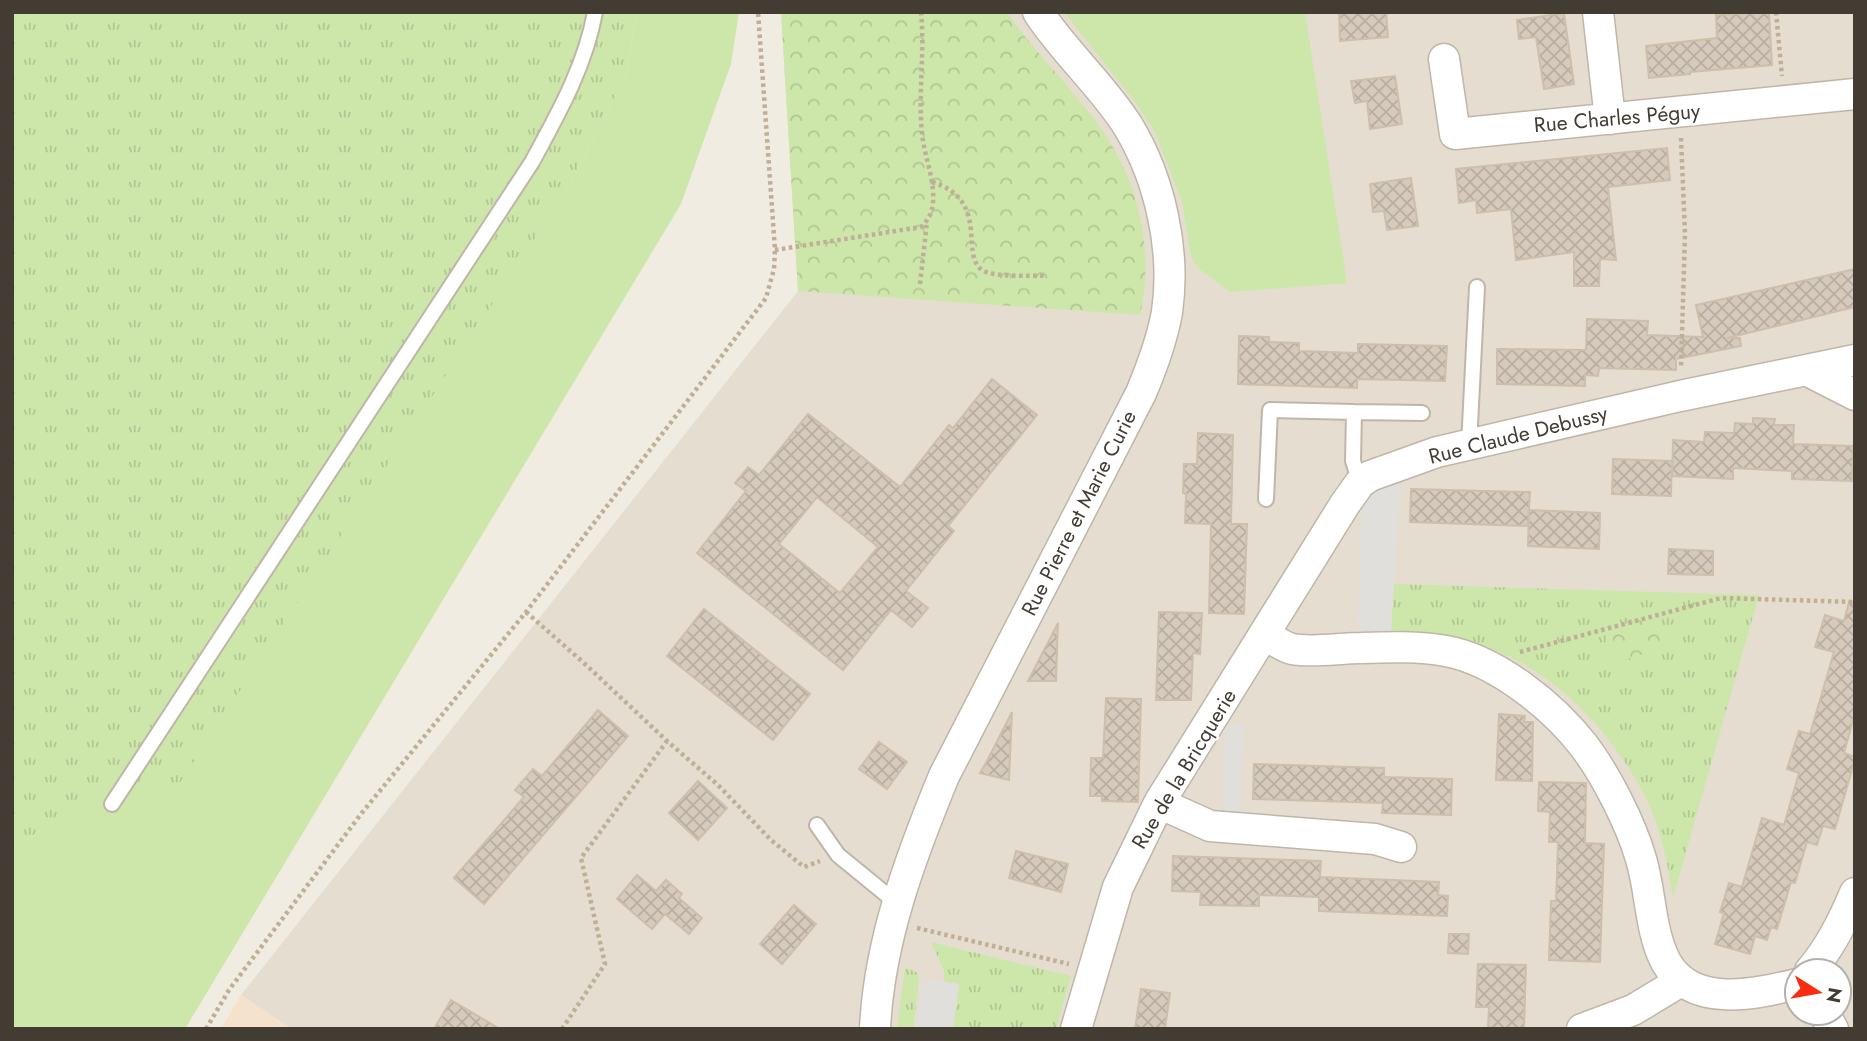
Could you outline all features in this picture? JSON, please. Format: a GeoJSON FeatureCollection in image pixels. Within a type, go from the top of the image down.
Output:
{"type":"FeatureCollection","features":[{"type":"Feature","properties":{"kind":"street","name":"Rue Pierre et Marie Curie"},"geometry":{"type":"LineString","coordinates":[[875,1029],[885,956],[918,838],[944,776],[1141,393],[1154,360],[1167,312],[1165,236],[1159,199],[1148,164],[1127,124],[1038,12]]}},
{"type":"Feature","properties":{"kind":"street"},"geometry":{"type":"LineString","coordinates":[[1598,12],[1610,119]]}},
{"type":"Feature","properties":{"kind":"street","name":"Rue Charles Péguy"},"geometry":{"type":"LineString","coordinates":[[1444,60],[1455,134],[1855,94]]}},
{"type":"Feature","properties":{"kind":"street","name":"Rue Claude Debussy"},"geometry":{"type":"LineString","coordinates":[[1360,483],[1370,476],[1437,452],[1680,396],[1855,360]]}},
{"type":"Feature","properties":{"kind":"street"},"geometry":{"type":"LineString","coordinates":[[1808,371],[1855,395]]}},
{"type":"Feature","properties":{"kind":"street"},"geometry":{"type":"LineString","coordinates":[[1360,483],[1264,634],[1290,649],[1418,648],[1448,651],[1482,662],[1520,686],[1551,710],[1584,746],[1616,800],[1631,830],[1641,859],[1666,962],[1681,981],[1698,989],[1723,995],[1753,995],[1783,988]]}},
{"type":"Feature","properties":{"kind":"street","name":"Rue de la Bricquerie"},"geometry":{"type":"LineString","coordinates":[[1076,1029],[1118,887],[1159,803],[1264,634]]}},
{"type":"Feature","properties":{"kind":"street"},"geometry":{"type":"LineString","coordinates":[[1159,803],[1210,826],[1375,839],[1401,848]]}},
{"type":"Feature","properties":{"kind":"street"},"geometry":{"type":"LineString","coordinates":[[1823,957],[1844,920],[1855,893]]}},
{"type":"Feature","properties":{"kind":"street"},"geometry":{"type":"LineString","coordinates":[[1582,1029],[1633,1010],[1681,981]]}},
{"type":"Feature","properties":{"kind":"lane"},"geometry":{"type":"LineString","coordinates":[[112,804],[532,162],[568,97],[590,40],[595,12]]}},
{"type":"Feature","properties":{"kind":"lane"},"geometry":{"type":"LineString","coordinates":[[1469,445],[1477,287]]}},
{"type":"Feature","properties":{"kind":"lane"},"geometry":{"type":"LineString","coordinates":[[1266,499],[1270,410],[1422,413]]}},
{"type":"Feature","properties":{"kind":"lane"},"geometry":{"type":"LineString","coordinates":[[1354,412],[1353,461],[1360,483]]}},
{"type":"Feature","properties":{"kind":"lane"},"geometry":{"type":"LineString","coordinates":[[817,825],[838,855],[895,913]]}},
{"type":"Feature","properties":{"kind":"path"},"geometry":{"type":"LineString","coordinates":[[206,1029],[229,990],[361,814],[526,612],[766,298],[774,269],[775,250],[758,12]]}},
{"type":"Feature","properties":{"kind":"path"},"geometry":{"type":"LineString","coordinates":[[775,250],[921,227],[930,217],[933,203],[932,182],[922,136],[919,93],[924,41],[921,12]]}},
{"type":"Feature","properties":{"kind":"path"},"geometry":{"type":"LineString","coordinates":[[1776,12],[1784,102]]}},
{"type":"Feature","properties":{"kind":"path"},"geometry":{"type":"LineString","coordinates":[[1679,112],[1685,233],[1680,396]]}},
{"type":"Feature","properties":{"kind":"path"},"geometry":{"type":"LineString","coordinates":[[932,182],[946,186],[966,208],[974,258],[980,269],[991,274],[1047,276]]}},
{"type":"Feature","properties":{"kind":"path"},"geometry":{"type":"LineString","coordinates":[[920,284],[927,221]]}},
{"type":"Feature","properties":{"kind":"path"},"geometry":{"type":"LineString","coordinates":[[1482,662],[1721,598],[1855,603]]}},
{"type":"Feature","properties":{"kind":"path"},"geometry":{"type":"LineString","coordinates":[[526,612],[718,785],[771,840],[804,867],[838,855]]}},
{"type":"Feature","properties":{"kind":"path"},"geometry":{"type":"LineString","coordinates":[[562,1029],[605,964],[581,858],[667,741]]}},
{"type":"Feature","properties":{"kind":"path"},"geometry":{"type":"LineString","coordinates":[[895,913],[1094,970]]}},
{"type":"Feature","properties":{"kind":"shaded area"},"geometry":{"type":"Polygon","coordinates":[[[781,12],[1855,12],[1855,1029],[292,1029],[241,995],[798,291],[781,12]]]}},
{"type":"Feature","properties":{"kind":"shaded area"},"geometry":{"type":"Polygon","coordinates":[[[1400,479],[1391,630],[1358,630],[1362,499],[1369,490],[1400,479]]]}},
{"type":"Feature","properties":{"kind":"shaded area"},"geometry":{"type":"Polygon","coordinates":[[[1225,725],[1243,725],[1240,813],[1222,812],[1225,725]]]}},
{"type":"Feature","properties":{"kind":"shaded area"},"geometry":{"type":"Polygon","coordinates":[[[923,979],[959,984],[953,1029],[916,1029],[923,979]]]}},
{"type":"Feature","properties":{"kind":"shaded area"},"geometry":{"type":"Polygon","coordinates":[[[241,995],[292,1029],[221,1029],[241,995]]]}},
{"type":"Feature","properties":{"kind":"green space"},"geometry":{"type":"Polygon","coordinates":[[[12,12],[637,12],[626,75],[567,190],[179,785],[57,820],[12,850],[12,12]]]}},
{"type":"Feature","properties":{"kind":"green space"},"geometry":{"type":"Polygon","coordinates":[[[637,12],[739,12],[731,64],[681,204],[185,1029],[12,1029],[12,850],[57,820],[179,784],[567,190],[626,75],[637,12]]]}},
{"type":"Feature","properties":{"kind":"green space"},"geometry":{"type":"Polygon","coordinates":[[[781,12],[1007,12],[1091,115],[1115,150],[1126,172],[1134,195],[1144,243],[1146,267],[1140,315],[798,291],[781,12]]]}},
{"type":"Feature","properties":{"kind":"green space"},"geometry":{"type":"Polygon","coordinates":[[[1064,12],[1305,12],[1347,283],[1230,292],[1199,269],[1191,257],[1182,202],[1155,132],[1132,98],[1064,12]]]}},
{"type":"Feature","properties":{"kind":"green space"},"geometry":{"type":"Polygon","coordinates":[[[1394,584],[1759,595],[1673,898],[1663,846],[1651,808],[1629,769],[1593,720],[1548,680],[1495,650],[1456,638],[1391,630],[1394,584]]]}},
{"type":"Feature","properties":{"kind":"green space"},"geometry":{"type":"Polygon","coordinates":[[[1656,616],[1664,647],[1612,664],[1604,629],[1656,616]]]}},
{"type":"Feature","properties":{"kind":"green space"},"geometry":{"type":"Polygon","coordinates":[[[931,942],[1071,976],[1056,1029],[953,1029],[959,984],[944,982],[944,971],[931,942]]]}},
{"type":"Feature","properties":{"kind":"green space"},"geometry":{"type":"Polygon","coordinates":[[[905,967],[918,973],[919,979],[913,1029],[897,1029],[905,967]]]}},
{"type":"Feature","properties":{"kind":"building"},"geometry":{"type":"Polygon","coordinates":[[[1339,12],[1386,12],[1388,37],[1340,41],[1339,12]]]}},
{"type":"Feature","properties":{"kind":"building"},"geometry":{"type":"Polygon","coordinates":[[[1769,12],[1772,65],[1649,78],[1646,46],[1717,38],[1716,15],[1769,12]]]}},
{"type":"Feature","properties":{"kind":"building"},"geometry":{"type":"Polygon","coordinates":[[[1564,13],[1574,84],[1544,89],[1536,37],[1519,39],[1517,20],[1564,13]]]}},
{"type":"Feature","properties":{"kind":"building"},"geometry":{"type":"Polygon","coordinates":[[[1395,76],[1402,124],[1370,129],[1367,101],[1355,103],[1351,81],[1395,76]]]}},
{"type":"Feature","properties":{"kind":"building"},"geometry":{"type":"Polygon","coordinates":[[[1667,148],[1670,180],[1608,187],[1616,260],[1600,259],[1599,286],[1574,286],[1574,252],[1516,260],[1511,209],[1477,213],[1476,200],[1459,203],[1456,169],[1667,148]]]}},
{"type":"Feature","properties":{"kind":"building"},"geometry":{"type":"Polygon","coordinates":[[[1411,178],[1418,226],[1387,230],[1384,211],[1373,212],[1370,184],[1411,178]]]}},
{"type":"Feature","properties":{"kind":"building"},"geometry":{"type":"Polygon","coordinates":[[[1855,269],[1855,307],[1727,338],[1740,338],[1741,346],[1676,359],[1676,370],[1599,368],[1598,376],[1585,375],[1585,386],[1497,384],[1497,349],[1586,350],[1587,319],[1648,321],[1647,335],[1703,337],[1696,305],[1855,269]]]}},
{"type":"Feature","properties":{"kind":"building"},"geometry":{"type":"Polygon","coordinates":[[[1239,336],[1269,337],[1269,342],[1299,343],[1299,351],[1358,353],[1358,344],[1447,346],[1445,381],[1357,379],[1357,388],[1238,384],[1239,336]]]}},
{"type":"Feature","properties":{"kind":"building"},"geometry":{"type":"Polygon","coordinates":[[[992,379],[1037,415],[948,526],[954,531],[906,591],[928,608],[912,627],[891,610],[843,670],[697,553],[746,491],[735,483],[748,467],[759,475],[808,414],[900,487],[949,425],[953,428],[992,379]],[[817,497],[779,544],[840,593],[878,547],[817,497]]]}},
{"type":"Feature","properties":{"kind":"building"},"geometry":{"type":"Polygon","coordinates":[[[1753,418],[1775,419],[1774,425],[1794,425],[1793,444],[1853,446],[1852,481],[1792,479],[1792,471],[1733,468],[1733,479],[1672,476],[1673,440],[1704,442],[1705,432],[1734,433],[1735,423],[1753,424],[1753,418]]]}},
{"type":"Feature","properties":{"kind":"building"},"geometry":{"type":"Polygon","coordinates":[[[1198,433],[1233,435],[1231,524],[1247,524],[1244,614],[1209,613],[1211,524],[1185,523],[1184,464],[1197,464],[1198,433]]]}},
{"type":"Feature","properties":{"kind":"building"},"geometry":{"type":"Polygon","coordinates":[[[1613,459],[1672,461],[1671,496],[1612,494],[1613,459]]]}},
{"type":"Feature","properties":{"kind":"building"},"geometry":{"type":"Polygon","coordinates":[[[1411,489],[1530,492],[1528,526],[1410,522],[1411,489]]]}},
{"type":"Feature","properties":{"kind":"building"},"geometry":{"type":"Polygon","coordinates":[[[1529,510],[1600,513],[1599,549],[1528,546],[1529,510]]]}},
{"type":"Feature","properties":{"kind":"building"},"geometry":{"type":"Polygon","coordinates":[[[1669,549],[1713,551],[1713,575],[1668,574],[1669,549]]]}},
{"type":"Feature","properties":{"kind":"building"},"geometry":{"type":"Polygon","coordinates":[[[1849,602],[1855,603],[1855,713],[1844,753],[1855,759],[1835,829],[1823,826],[1817,845],[1807,842],[1777,929],[1771,927],[1767,940],[1755,936],[1750,954],[1715,944],[1724,913],[1720,912],[1729,883],[1742,887],[1762,818],[1784,825],[1799,773],[1787,769],[1799,731],[1810,734],[1834,652],[1815,647],[1825,615],[1844,621],[1849,602]]]}},
{"type":"Feature","properties":{"kind":"building"},"geometry":{"type":"Polygon","coordinates":[[[704,609],[810,694],[773,740],[667,656],[704,609]]]}},
{"type":"Feature","properties":{"kind":"building"},"geometry":{"type":"Polygon","coordinates":[[[1159,612],[1202,613],[1200,654],[1193,653],[1191,700],[1156,700],[1159,612]]]}},
{"type":"Feature","properties":{"kind":"building"},"geometry":{"type":"Polygon","coordinates":[[[1058,623],[1056,681],[1028,681],[1058,623]]]}},
{"type":"Feature","properties":{"kind":"building"},"geometry":{"type":"Polygon","coordinates":[[[1106,698],[1141,699],[1138,802],[1102,801],[1102,796],[1090,796],[1091,758],[1103,758],[1106,698]]]}},
{"type":"Feature","properties":{"kind":"building"},"geometry":{"type":"Polygon","coordinates":[[[598,710],[628,736],[484,904],[454,878],[524,797],[515,790],[533,769],[542,776],[598,710]]]}},
{"type":"Feature","properties":{"kind":"building"},"geometry":{"type":"Polygon","coordinates":[[[1012,712],[1009,780],[980,773],[987,761],[1012,712]]]}},
{"type":"Feature","properties":{"kind":"building"},"geometry":{"type":"Polygon","coordinates":[[[1499,714],[1525,716],[1524,722],[1533,722],[1532,781],[1496,780],[1499,714]]]}},
{"type":"Feature","properties":{"kind":"building"},"geometry":{"type":"Polygon","coordinates":[[[879,742],[907,762],[887,789],[859,769],[879,742]]]}},
{"type":"Feature","properties":{"kind":"building"},"geometry":{"type":"Polygon","coordinates":[[[1254,764],[1384,768],[1384,777],[1452,779],[1451,815],[1382,813],[1383,803],[1253,799],[1254,764]]]}},
{"type":"Feature","properties":{"kind":"building"},"geometry":{"type":"Polygon","coordinates":[[[698,781],[727,808],[698,840],[669,813],[698,781]]]}},
{"type":"Feature","properties":{"kind":"building"},"geometry":{"type":"Polygon","coordinates":[[[1539,782],[1586,783],[1585,843],[1604,844],[1600,962],[1549,960],[1551,901],[1556,901],[1558,842],[1549,842],[1550,812],[1538,811],[1539,782]]]}},
{"type":"Feature","properties":{"kind":"building"},"geometry":{"type":"Polygon","coordinates":[[[1016,851],[1068,864],[1061,892],[1009,878],[1016,851]]]}},
{"type":"Feature","properties":{"kind":"building"},"geometry":{"type":"Polygon","coordinates":[[[1173,856],[1321,861],[1320,877],[1439,882],[1438,895],[1448,896],[1447,916],[1319,911],[1319,897],[1259,895],[1259,906],[1200,905],[1201,892],[1172,891],[1173,856]]]}},
{"type":"Feature","properties":{"kind":"building"},"geometry":{"type":"Polygon","coordinates":[[[637,875],[656,891],[666,880],[682,894],[679,898],[702,918],[689,934],[665,914],[652,929],[617,899],[637,875]]]}},
{"type":"Feature","properties":{"kind":"building"},"geometry":{"type":"Polygon","coordinates":[[[794,905],[816,924],[782,964],[760,944],[794,905]]]}},
{"type":"Feature","properties":{"kind":"building"},"geometry":{"type":"Polygon","coordinates":[[[1449,934],[1469,934],[1468,954],[1448,953],[1449,934]]]}},
{"type":"Feature","properties":{"kind":"building"},"geometry":{"type":"Polygon","coordinates":[[[1478,964],[1526,965],[1524,1029],[1488,1029],[1489,1007],[1476,1007],[1478,964]]]}},
{"type":"Feature","properties":{"kind":"building"},"geometry":{"type":"Polygon","coordinates":[[[1141,989],[1170,993],[1165,1029],[1135,1029],[1141,989]]]}},
{"type":"Feature","properties":{"kind":"building"},"geometry":{"type":"Polygon","coordinates":[[[451,1000],[500,1029],[434,1029],[451,1000]]]}}]}
